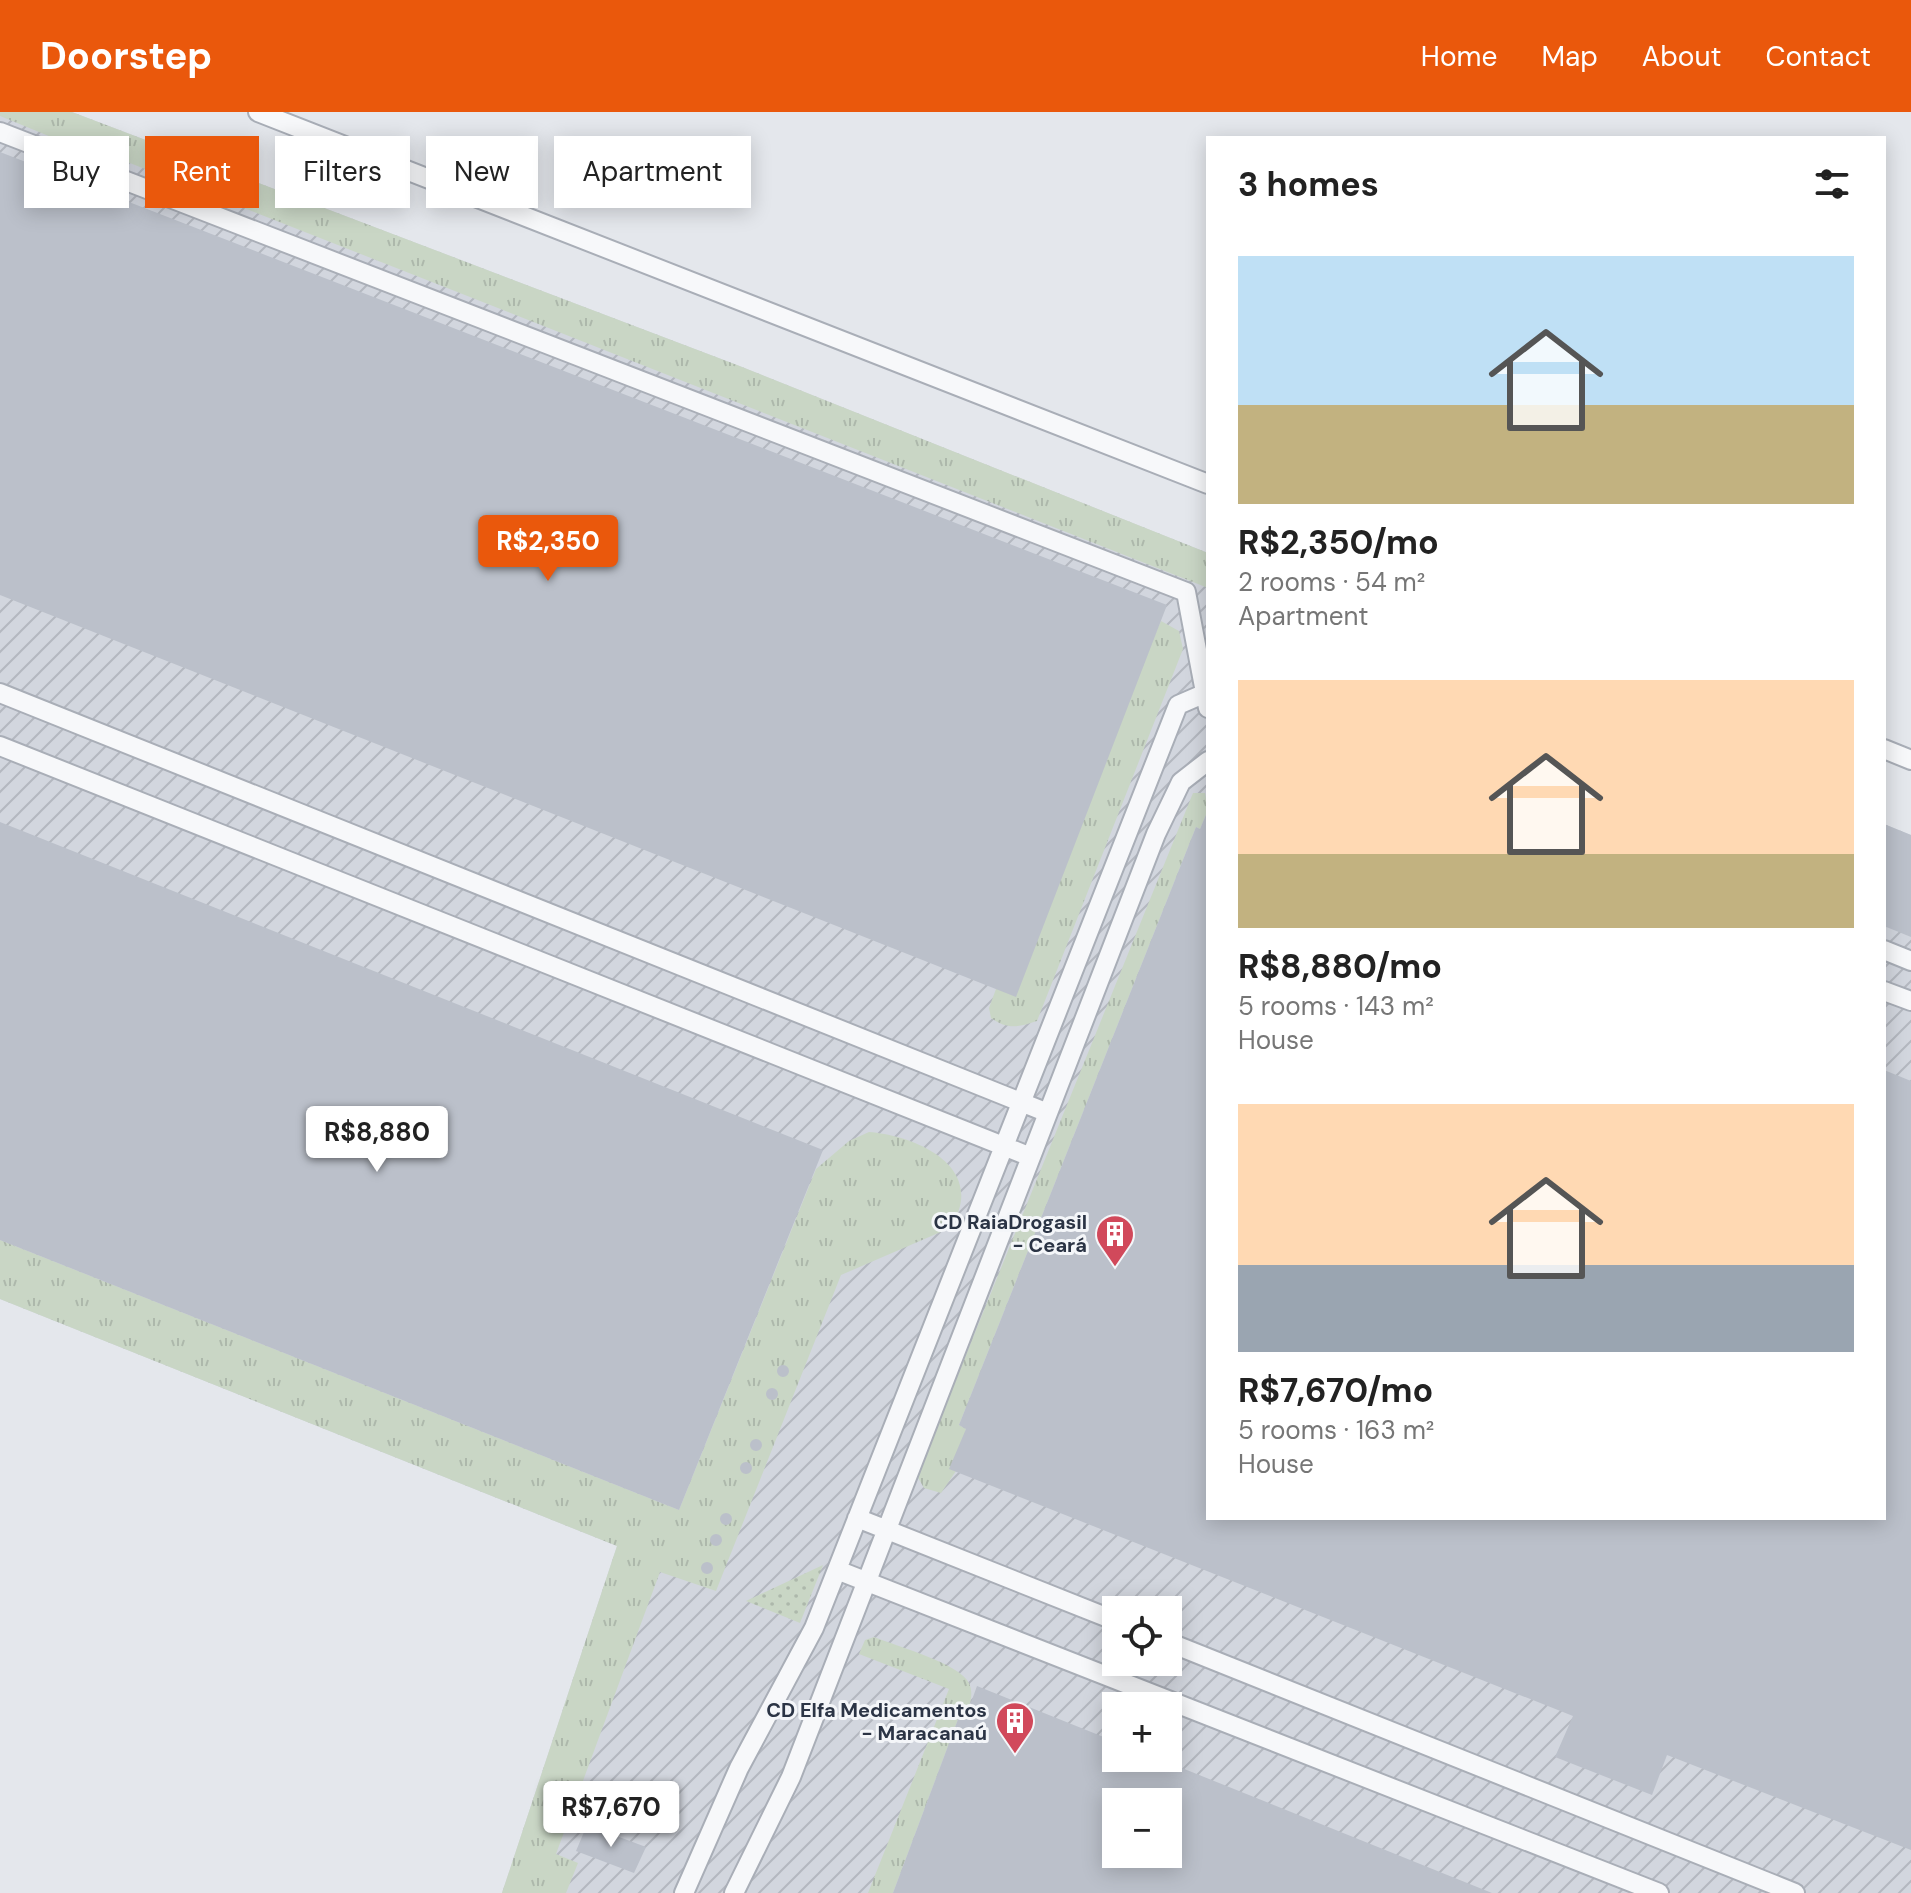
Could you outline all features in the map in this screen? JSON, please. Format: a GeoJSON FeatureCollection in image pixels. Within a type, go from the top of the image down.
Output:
{"type":"FeatureCollection","features":[{"type":"Feature","properties":{"kind":"lane"},"geometry":{"type":"LineString","coordinates":[[258,112],[1206,483]]}},
{"type":"Feature","properties":{"kind":"lane"},"geometry":{"type":"LineString","coordinates":[[0,132],[1186,592],[1206,692]]}},
{"type":"Feature","properties":{"kind":"lane"},"geometry":{"type":"LineString","coordinates":[[0,693],[1048,1113]]}},
{"type":"Feature","properties":{"kind":"lane"},"geometry":{"type":"LineString","coordinates":[[684,1893],[739,1768],[814,1628],[1178,705],[1206,697]]}},
{"type":"Feature","properties":{"kind":"lane"},"geometry":{"type":"LineString","coordinates":[[0,746],[1031,1157]]}},
{"type":"Feature","properties":{"kind":"lane"},"geometry":{"type":"LineString","coordinates":[[1886,750],[1911,760]]}},
{"type":"Feature","properties":{"kind":"lane"},"geometry":{"type":"LineString","coordinates":[[734,1893],[791,1777],[1156,834],[1181,782],[1206,763]]}},
{"type":"Feature","properties":{"kind":"lane"},"geometry":{"type":"LineString","coordinates":[[1886,951],[1911,961]]}},
{"type":"Feature","properties":{"kind":"lane"},"geometry":{"type":"LineString","coordinates":[[1886,992],[1911,1001]]}},
{"type":"Feature","properties":{"kind":"lane"},"geometry":{"type":"LineString","coordinates":[[857,1518],[1102,1615]]}},
{"type":"Feature","properties":{"kind":"lane"},"geometry":{"type":"LineString","coordinates":[[837,1570],[1659,1893]]}},
{"type":"Feature","properties":{"kind":"lane"},"geometry":{"type":"LineString","coordinates":[[1182,1648],[1795,1893]]}},
{"type":"Feature","properties":{"kind":"shaded area"},"geometry":{"type":"Polygon","coordinates":[[[0,112],[72,112],[145,140],[145,208],[259,208],[259,183],[275,189],[275,208],[324,208],[737,365],[1206,552],[1206,1520],[1886,1520],[1886,825],[1911,835],[1911,1893],[502,1893],[617,1546],[0,1299],[0,112]]]}},
{"type":"Feature","properties":{"kind":"green space"},"geometry":{"type":"Polygon","coordinates":[[[0,112],[72,112],[145,140],[145,169],[129,163],[129,136],[49,136],[0,116],[0,112]]]}},
{"type":"Feature","properties":{"kind":"green space"},"geometry":{"type":"Polygon","coordinates":[[[259,183],[275,189],[275,208],[324,208],[737,365],[1206,552],[1206,587],[244,208],[259,208],[259,183]]]}},
{"type":"Feature","properties":{"kind":"green space"},"geometry":{"type":"Polygon","coordinates":[[[1161,621],[1179,631],[1183,649],[1037,1021],[1008,1026],[991,1018],[989,1008],[996,989],[1161,621]]]}},
{"type":"Feature","properties":{"kind":"green space"},"geometry":{"type":"Polygon","coordinates":[[[1193,793],[1205,793],[1206,815],[1200,829],[1196,827],[959,1425],[966,1429],[956,1471],[941,1493],[924,1488],[917,1476],[1193,793]]]}},
{"type":"Feature","properties":{"kind":"green space"},"geometry":{"type":"Polygon","coordinates":[[[869,1132],[908,1140],[943,1159],[955,1173],[961,1189],[960,1207],[950,1228],[841,1275],[716,1591],[660,1572],[556,1854],[578,1863],[566,1893],[502,1893],[617,1546],[0,1299],[0,1240],[679,1510],[816,1169],[849,1141],[869,1132]]]}},
{"type":"Feature","properties":{"kind":"green space"},"geometry":{"type":"Polygon","coordinates":[[[823,1565],[800,1623],[746,1601],[823,1565]]]}},
{"type":"Feature","properties":{"kind":"green space"},"geometry":{"type":"Polygon","coordinates":[[[874,1637],[953,1669],[969,1683],[971,1692],[969,1708],[963,1706],[893,1893],[868,1893],[949,1689],[859,1654],[865,1640],[874,1637]]]}},
{"type":"Feature","properties":{"kind":"building"},"geometry":{"type":"Polygon","coordinates":[[[0,152],[24,161],[24,208],[129,208],[129,202],[1167,605],[1016,997],[0,595],[0,152]]]}},
{"type":"Feature","properties":{"kind":"building","name":"CD RaiaDrogasil - Ceará"},"geometry":{"type":"Polygon","coordinates":[[[1206,815],[1206,1520],[1886,1520],[1886,1071],[1911,1081],[1911,1850],[1667,1755],[1652,1795],[1555,1757],[1573,1716],[949,1469],[966,1429],[959,1425],[1196,827],[1200,829],[1206,815]]]}},
{"type":"Feature","properties":{"kind":"building"},"geometry":{"type":"Polygon","coordinates":[[[0,822],[823,1150],[679,1510],[0,1240],[0,822]]]}},
{"type":"Feature","properties":{"kind":"building"},"geometry":{"type":"Polygon","coordinates":[[[1886,825],[1911,835],[1911,937],[1886,927],[1886,825]]]}},
{"type":"Feature","properties":{"kind":"building"},"geometry":{"type":"Polygon","coordinates":[[[783,1365],[789,1371],[783,1377],[777,1371],[783,1365]]]}},
{"type":"Feature","properties":{"kind":"building"},"geometry":{"type":"Polygon","coordinates":[[[772,1388],[778,1394],[772,1400],[766,1394],[772,1388]]]}},
{"type":"Feature","properties":{"kind":"building"},"geometry":{"type":"Polygon","coordinates":[[[756,1439],[762,1445],[756,1451],[750,1445],[756,1439]]]}},
{"type":"Feature","properties":{"kind":"building"},"geometry":{"type":"Polygon","coordinates":[[[746,1462],[752,1468],[746,1474],[740,1468],[746,1462]]]}},
{"type":"Feature","properties":{"kind":"building"},"geometry":{"type":"Polygon","coordinates":[[[726,1513],[732,1519],[726,1525],[720,1519],[726,1513]]]}},
{"type":"Feature","properties":{"kind":"building"},"geometry":{"type":"Polygon","coordinates":[[[716,1534],[722,1540],[716,1546],[710,1540],[716,1534]]]}},
{"type":"Feature","properties":{"kind":"building"},"geometry":{"type":"Polygon","coordinates":[[[707,1562],[713,1568],[707,1574],[701,1568],[707,1562]]]}},
{"type":"Feature","properties":{"kind":"building","name":"CD Elfa Medicamentos - Maracanaú"},"geometry":{"type":"Polygon","coordinates":[[[977,1686],[1102,1736],[1102,1772],[1182,1772],[1182,1768],[1492,1893],[893,1893],[963,1706],[969,1708],[977,1686]]]}},
{"type":"Feature","properties":{"kind":"building"},"geometry":{"type":"Polygon","coordinates":[[[587,1825],[646,1847],[634,1873],[576,1851],[587,1825]]]}},
{"type":"Feature","properties":{"kind":"place","name":"CD RaiaDrogasil - Ceará"},"geometry":{"type":"Point","coordinates":[1115,1268]}},
{"type":"Feature","properties":{"kind":"place","name":"CD Elfa Medicamentos - Maracanaú"},"geometry":{"type":"Point","coordinates":[1015,1755]}}]}
